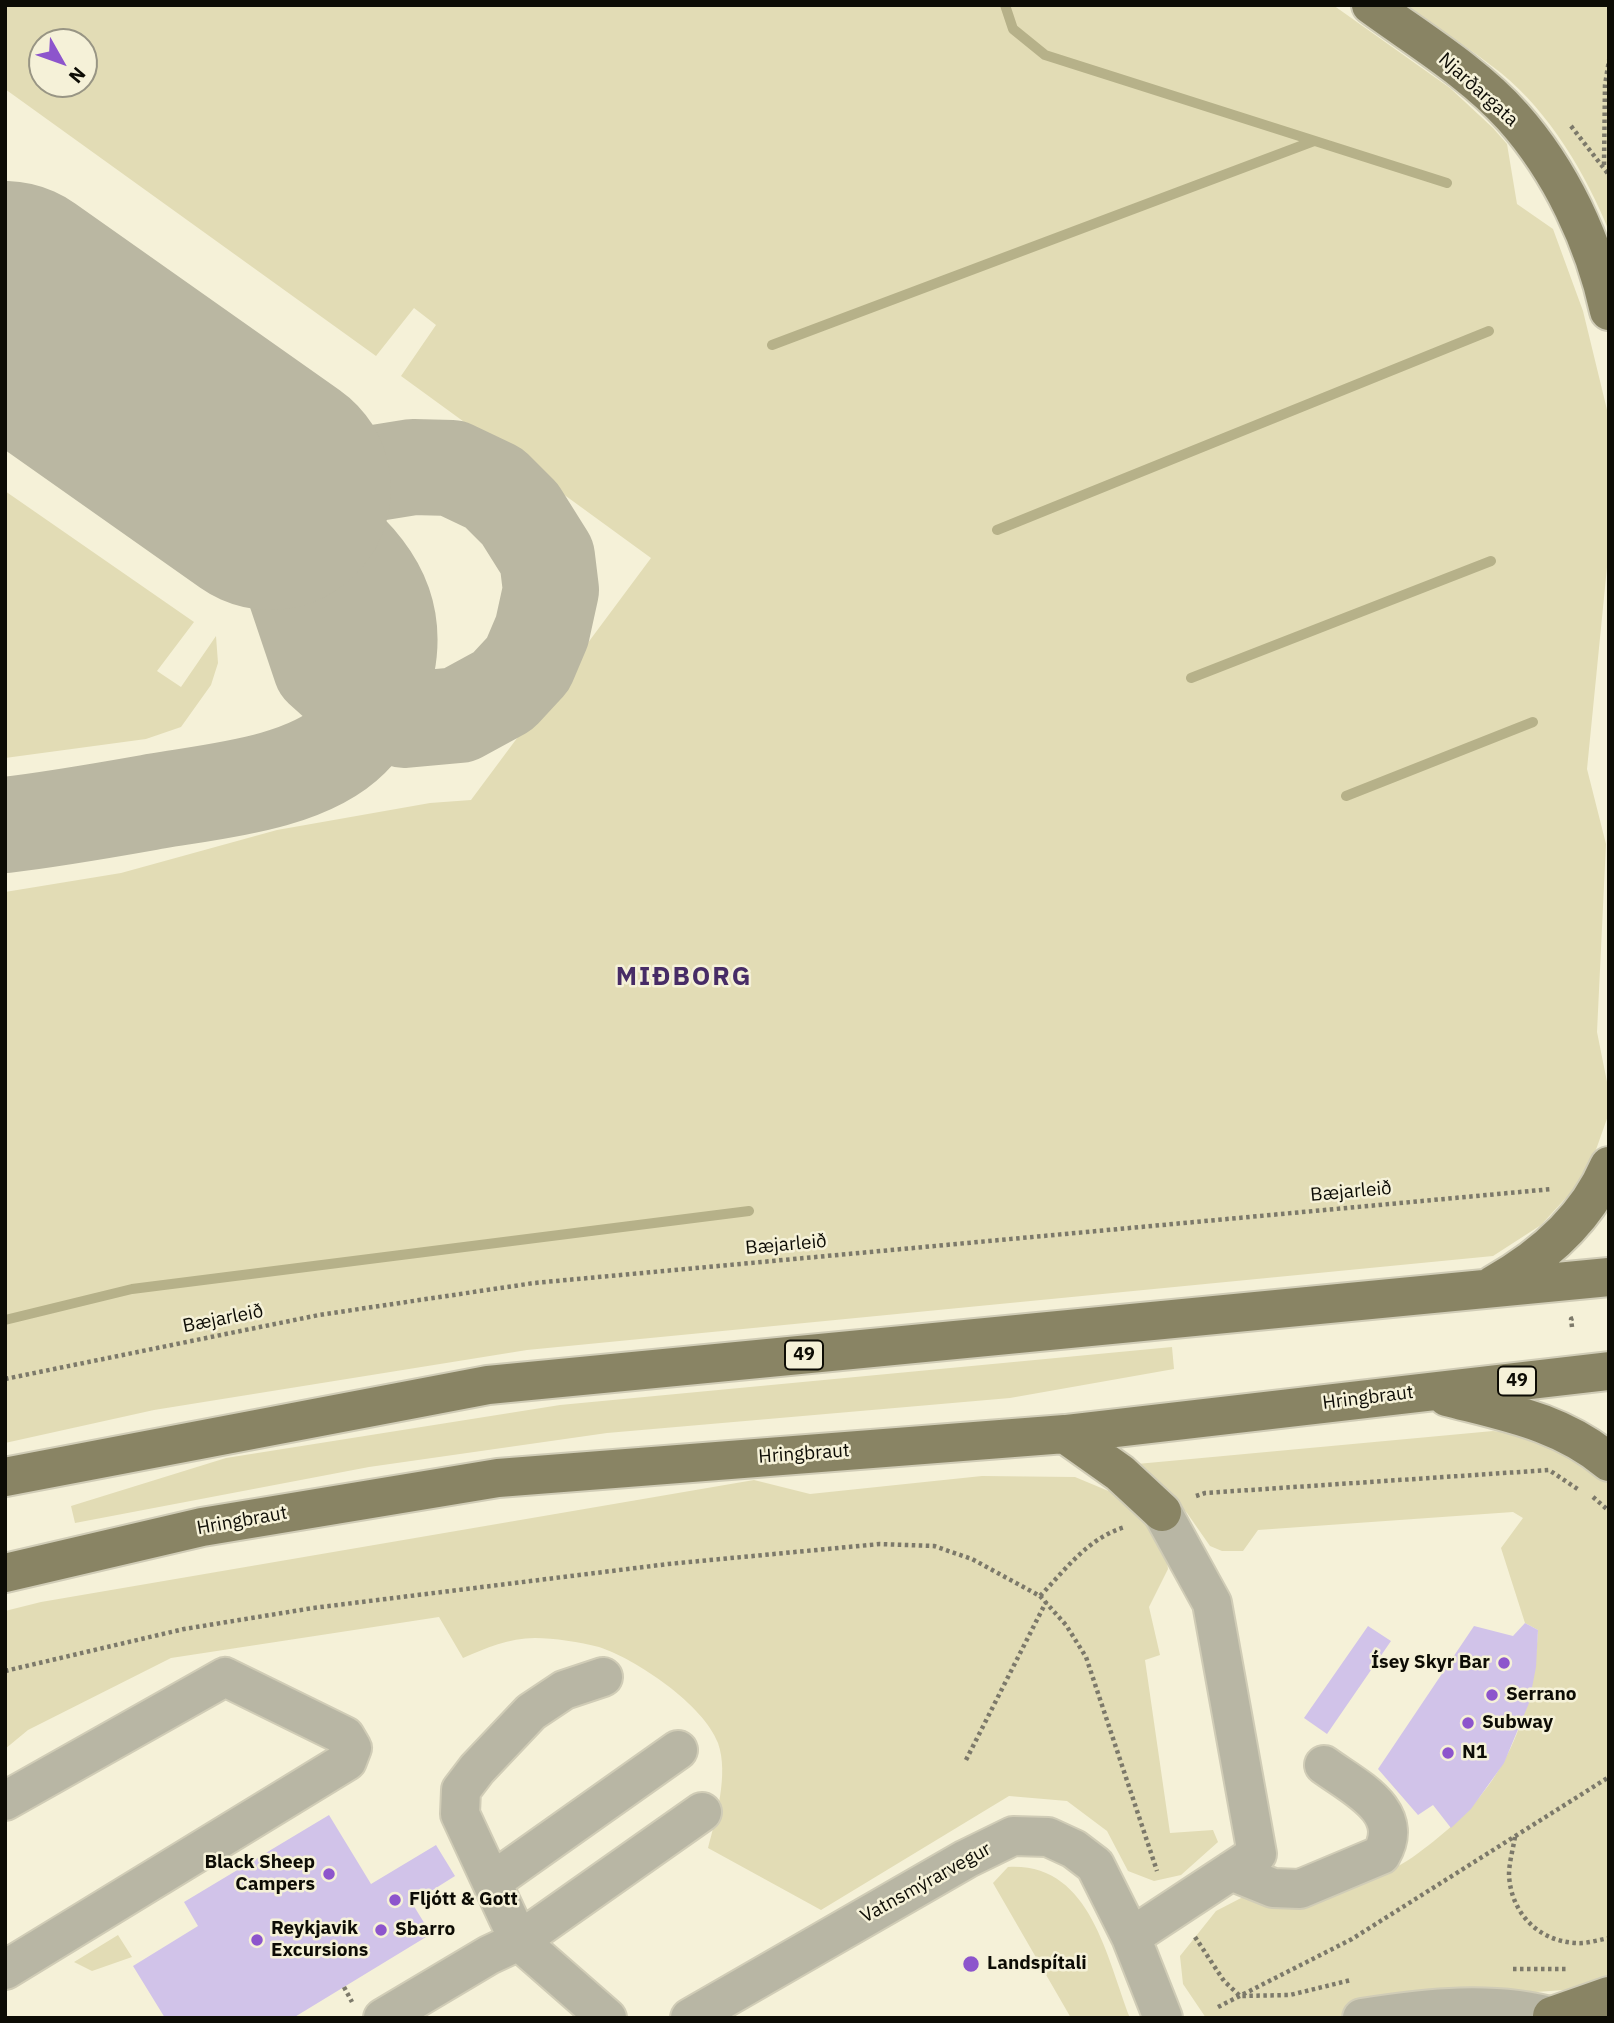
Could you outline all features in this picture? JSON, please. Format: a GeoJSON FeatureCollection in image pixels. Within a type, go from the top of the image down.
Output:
{"type":"FeatureCollection","features":[{"type":"Feature","properties":{"kind":"main road","name":"Njarðargata"},"geometry":{"type":"LineString","coordinates":[[1371,5],[1469,76],[1513,117],[1550,167],[1596,256],[1609,311]]}},
{"type":"Feature","properties":{"kind":"main road"},"geometry":{"type":"LineString","coordinates":[[1489,1288],[1527,1266],[1558,1240],[1586,1208],[1609,1166]]}},
{"type":"Feature","properties":{"kind":"main road","name":"49"},"geometry":{"type":"LineString","coordinates":[[5,1477],[488,1385],[1609,1277]]}},
{"type":"Feature","properties":{"kind":"main road","name":"Hringbraut"},"geometry":{"type":"LineString","coordinates":[[5,1573],[202,1527],[498,1478],[1065,1434],[1609,1371]]}},
{"type":"Feature","properties":{"kind":"main road"},"geometry":{"type":"LineString","coordinates":[[1424,1392],[1553,1427],[1586,1444],[1609,1462]]}},
{"type":"Feature","properties":{"kind":"main road"},"geometry":{"type":"LineString","coordinates":[[1065,1434],[1121,1473],[1160,1513]]}},
{"type":"Feature","properties":{"kind":"main road"},"geometry":{"type":"LineString","coordinates":[[1554,2017],[1609,1996]]}},
{"type":"Feature","properties":{"kind":"street"},"geometry":{"type":"LineString","coordinates":[[1131,1937],[1257,1854],[1212,1603],[1160,1513]]}},
{"type":"Feature","properties":{"kind":"street"},"geometry":{"type":"LineString","coordinates":[[5,1801],[225,1677],[345,1736],[352,1748],[347,1761],[5,1970]]}},
{"type":"Feature","properties":{"kind":"street"},"geometry":{"type":"LineString","coordinates":[[603,1677],[564,1690],[531,1712],[477,1769],[461,1790],[460,1814],[519,1941],[607,2018]]}},
{"type":"Feature","properties":{"kind":"street"},"geometry":{"type":"LineString","coordinates":[[493,1881],[678,1750]]}},
{"type":"Feature","properties":{"kind":"street"},"geometry":{"type":"LineString","coordinates":[[1231,1871],[1273,1888],[1300,1889],[1381,1855],[1389,1835],[1385,1813],[1378,1804],[1324,1765]]}},
{"type":"Feature","properties":{"kind":"street"},"geometry":{"type":"LineString","coordinates":[[383,2018],[489,1955],[519,1941],[702,1812]]}},
{"type":"Feature","properties":{"kind":"street","name":"Vatnsmýrarvegur"},"geometry":{"type":"LineString","coordinates":[[690,2018],[966,1859],[1013,1836],[1048,1837],[1074,1849],[1096,1865],[1131,1937],[1163,2018]]}},
{"type":"Feature","properties":{"kind":"street"},"geometry":{"type":"LineString","coordinates":[[1362,2018],[1427,2008],[1530,2010],[1554,2017]]}},
{"type":"Feature","properties":{"kind":"path"},"geometry":{"type":"LineString","coordinates":[[1609,60],[1604,166],[1609,175]]}},
{"type":"Feature","properties":{"kind":"path","name":"Bæjarleið"},"geometry":{"type":"LineString","coordinates":[[5,1379],[318,1315],[534,1283],[1534,1189],[1552,1189],[1563,1194]]}},
{"type":"Feature","properties":{"kind":"path"},"geometry":{"type":"LineString","coordinates":[[1040,1596],[1083,1549],[1101,1536],[1205,1493],[1549,1470],[1580,1490]]}},
{"type":"Feature","properties":{"kind":"path"},"geometry":{"type":"LineString","coordinates":[[1592,1496],[1609,1511]]}},
{"type":"Feature","properties":{"kind":"path"},"geometry":{"type":"LineString","coordinates":[[5,1671],[184,1629],[313,1608],[668,1564],[880,1544],[934,1546],[972,1559],[1040,1596],[1066,1625],[1086,1657],[1157,1871]]}},
{"type":"Feature","properties":{"kind":"path"},"geometry":{"type":"LineString","coordinates":[[966,1759],[1045,1602]]}},
{"type":"Feature","properties":{"kind":"path"},"geometry":{"type":"LineString","coordinates":[[1218,2007],[1352,1939],[1609,1777]]}},
{"type":"Feature","properties":{"kind":"path"},"geometry":{"type":"LineString","coordinates":[[1515,1836],[1509,1875],[1513,1899],[1526,1922],[1549,1935],[1575,1943],[1609,1938]]}},
{"type":"Feature","properties":{"kind":"shaded area"},"geometry":{"type":"Polygon","coordinates":[[[5,5],[1333,5],[1450,88],[1507,144],[1517,204],[1553,229],[1583,311],[1609,418],[1609,547],[1587,769],[1606,844],[1597,1032],[1609,1092],[1609,1113],[1587,1175],[1541,1225],[1493,1256],[527,1350],[154,1410],[5,1443],[5,892],[121,873],[277,830],[430,803],[471,800],[651,558],[401,376],[436,325],[414,308],[376,356],[5,89],[5,5]]]}},
{"type":"Feature","properties":{"kind":"shaded area"},"geometry":{"type":"Polygon","coordinates":[[[1405,5],[1609,5],[1609,231],[1600,209],[1565,146],[1519,89],[1466,47],[1405,5]]]}},
{"type":"Feature","properties":{"kind":"shaded area"},"geometry":{"type":"Polygon","coordinates":[[[5,491],[194,622],[157,671],[181,687],[216,636],[218,663],[211,685],[181,727],[146,739],[5,758],[5,491]]]}},
{"type":"Feature","properties":{"kind":"shaded area"},"geometry":{"type":"Polygon","coordinates":[[[1172,1347],[1174,1369],[1010,1398],[607,1433],[369,1467],[75,1523],[71,1506],[226,1458],[560,1405],[1172,1347]]]}},
{"type":"Feature","properties":{"kind":"shaded area"},"geometry":{"type":"Polygon","coordinates":[[[1493,1431],[1555,1439],[1609,1480],[1609,1976],[1578,1989],[1438,1999],[1329,2018],[1206,2018],[1183,1984],[1180,1956],[1216,1911],[1243,1897],[1363,1877],[1395,1868],[1434,1841],[1459,1820],[1480,1797],[1511,1748],[1522,1721],[1530,1692],[1538,1630],[1525,1623],[1501,1548],[1523,1518],[1513,1512],[1258,1530],[1243,1551],[1222,1551],[1210,1546],[1187,1513],[1137,1464],[1493,1431]]]}},
{"type":"Feature","properties":{"kind":"shaded area"},"geometry":{"type":"Polygon","coordinates":[[[982,1476],[1075,1477],[1130,1500],[1165,1546],[1168,1569],[1149,1607],[1160,1655],[1145,1660],[1170,1833],[1213,1830],[1218,1842],[1181,1875],[1154,1881],[1128,1871],[1107,1831],[1067,1801],[1009,1796],[821,1910],[708,1848],[722,1782],[718,1743],[699,1714],[667,1685],[614,1653],[599,1647],[567,1641],[535,1638],[516,1640],[463,1658],[439,1617],[171,1658],[28,1730],[5,1749],[5,1611],[41,1602],[754,1480],[810,1494],[982,1476]]]}},
{"type":"Feature","properties":{"kind":"shaded area"},"geometry":{"type":"Polygon","coordinates":[[[1008,1867],[1036,1870],[1058,1880],[1076,1896],[1091,1917],[1130,2018],[1071,2018],[993,1883],[1008,1867]]]}},
{"type":"Feature","properties":{"kind":"shaded area"},"geometry":{"type":"Polygon","coordinates":[[[118,1935],[132,1957],[92,1971],[74,1962],[118,1935]]]}},
{"type":"Feature","properties":{"kind":"building"},"geometry":{"type":"Polygon","coordinates":[[[1525,1623],[1538,1630],[1536,1667],[1529,1703],[1504,1763],[1471,1809],[1451,1828],[1433,1805],[1418,1815],[1378,1769],[1474,1626],[1513,1636],[1525,1623]]]}},
{"type":"Feature","properties":{"kind":"building"},"geometry":{"type":"Polygon","coordinates":[[[1368,1626],[1391,1641],[1327,1734],[1304,1718],[1368,1626]]]}},
{"type":"Feature","properties":{"kind":"building"},"geometry":{"type":"Polygon","coordinates":[[[329,1815],[371,1884],[436,1845],[455,1876],[412,1903],[431,1934],[293,2018],[165,2018],[133,1966],[198,1926],[184,1902],[329,1815]]]}},
{"type":"Feature","properties":{"kind":"waterway"},"geometry":{"type":"LineString","coordinates":[[1005,5],[1013,29],[1045,55],[1447,183]]}},
{"type":"Feature","properties":{"kind":"waterway"},"geometry":{"type":"LineString","coordinates":[[772,345],[1314,141]]}},
{"type":"Feature","properties":{"kind":"waterway"},"geometry":{"type":"LineString","coordinates":[[997,530],[1489,331]]}},
{"type":"Feature","properties":{"kind":"waterway"},"geometry":{"type":"LineString","coordinates":[[1191,678],[1491,561]]}},
{"type":"Feature","properties":{"kind":"waterway"},"geometry":{"type":"LineString","coordinates":[[1346,796],[1533,722]]}},
{"type":"Feature","properties":{"kind":"waterway"},"geometry":{"type":"LineString","coordinates":[[5,1320],[132,1289],[749,1211]]}},
{"type":"Feature","properties":{"kind":"taxiway"},"geometry":{"type":"LineString","coordinates":[[182,427],[191,436],[234,475],[278,540],[321,668],[360,703],[404,720],[459,715],[503,691],[528,664],[542,631],[551,590],[547,557],[520,514],[494,488],[452,468],[413,467],[357,476],[309,471],[245,456],[191,436]]}},
{"type":"Feature","properties":{"kind":"taxiway"},"geometry":{"type":"LineString","coordinates":[[5,825],[260,783],[310,766],[332,754],[366,722],[379,696],[387,665],[389,634],[385,607],[374,583],[358,561],[339,542],[270,489]]}},
{"type":"Feature","properties":{"kind":"runway"},"geometry":{"type":"LineString","coordinates":[[5,302],[270,489]]}},
{"type":"Feature","properties":{"kind":"place","name":"Ísey Skyr Bar"},"geometry":{"type":"Point","coordinates":[1504,1663]}},
{"type":"Feature","properties":{"kind":"place","name":"Serrano"},"geometry":{"type":"Point","coordinates":[1492,1695]}},
{"type":"Feature","properties":{"kind":"place","name":"Subway"},"geometry":{"type":"Point","coordinates":[1468,1723]}},
{"type":"Feature","properties":{"kind":"place","name":"N1"},"geometry":{"type":"Point","coordinates":[1448,1753]}},
{"type":"Feature","properties":{"kind":"place","name":"Black Sheep Campers"},"geometry":{"type":"Point","coordinates":[329,1874]}},
{"type":"Feature","properties":{"kind":"place","name":"Fljótt & Gott"},"geometry":{"type":"Point","coordinates":[395,1900]}},
{"type":"Feature","properties":{"kind":"place","name":"Sbarro"},"geometry":{"type":"Point","coordinates":[381,1930]}},
{"type":"Feature","properties":{"kind":"place","name":"Reykjavik Excursions"},"geometry":{"type":"Point","coordinates":[257,1940]}},
{"type":"Feature","properties":{"kind":"place","name":"Landspítali"},"geometry":{"type":"Point","coordinates":[971,1964]}},
{"type":"Feature","properties":{"kind":"district","name":"MIÐBORG"},"geometry":{"type":"Point","coordinates":[684,977]}}]}
